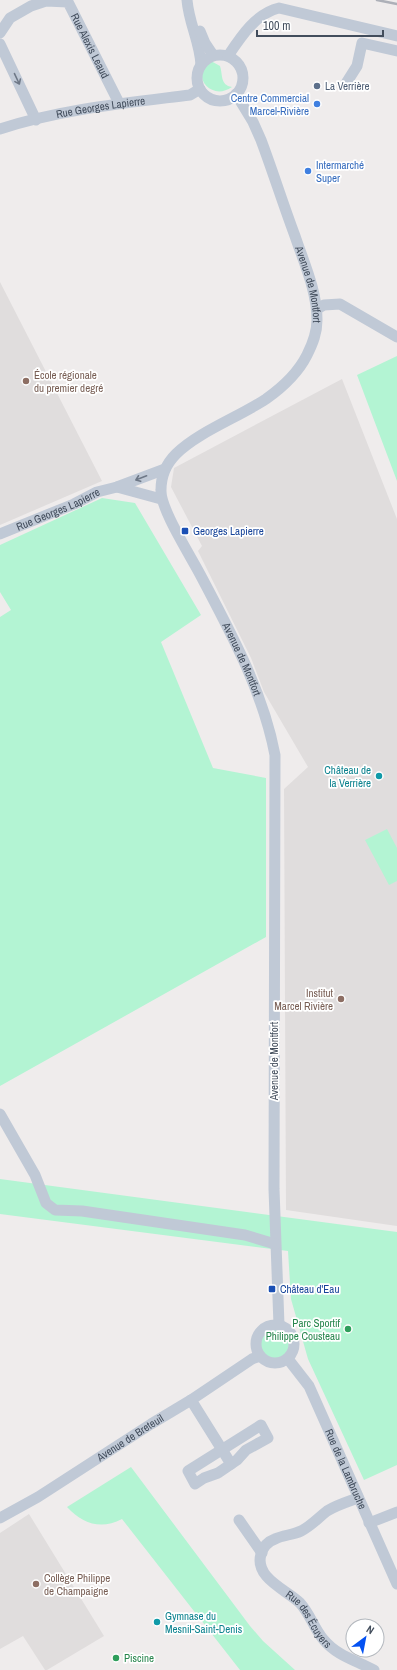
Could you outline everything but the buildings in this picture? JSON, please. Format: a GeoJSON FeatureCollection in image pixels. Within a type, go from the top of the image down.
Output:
{"type":"FeatureCollection","features":[{"type":"Feature","properties":{"kind":"street","name":"Rue Alexis Leaud"},"geometry":{"type":"LineString","coordinates":[[0,32],[10,18],[31,6],[46,0],[60,0],[68,2],[119,103]]}},
{"type":"Feature","properties":{"kind":"street"},"geometry":{"type":"LineString","coordinates":[[188,0],[192,29],[199,46],[201,65]]}},
{"type":"Feature","properties":{"kind":"street"},"geometry":{"type":"LineString","coordinates":[[192,0],[199,28],[205,43],[214,55]]}},
{"type":"Feature","properties":{"kind":"street"},"geometry":{"type":"LineString","coordinates":[[228,56],[247,29],[268,13],[279,8],[397,36]]}},
{"type":"Feature","properties":{"kind":"street"},"geometry":{"type":"LineString","coordinates":[[346,85],[357,66],[366,28]]}},
{"type":"Feature","properties":{"kind":"street"},"geometry":{"type":"LineString","coordinates":[[362,43],[397,51]]}},
{"type":"Feature","properties":{"kind":"street"},"geometry":{"type":"LineString","coordinates":[[0,44],[36,120]]}},
{"type":"Feature","properties":{"kind":"street"},"geometry":{"type":"LineString","coordinates":[[214,55],[228,56],[236,61],[240,67],[242,75],[242,82],[236,94],[224,100],[210,98],[200,90],[197,77],[201,65],[205,60],[214,55]]}},
{"type":"Feature","properties":{"kind":"street","name":"Rue Georges Lapierre"},"geometry":{"type":"LineString","coordinates":[[0,129],[58,113],[119,103],[190,95],[200,90]]}},
{"type":"Feature","properties":{"kind":"street","name":"Avenue de Montfort"},"geometry":{"type":"LineString","coordinates":[[236,94],[253,122],[261,140],[310,281],[317,309],[316,332],[313,343],[299,369],[291,378],[266,399],[185,446],[175,455],[165,469],[162,480],[162,499],[203,579],[259,696],[271,734],[275,755],[274,1189],[279,1325]]}},
{"type":"Feature","properties":{"kind":"street"},"geometry":{"type":"LineString","coordinates":[[317,309],[324,305],[336,303],[340,304],[397,337]]}},
{"type":"Feature","properties":{"kind":"street","name":"Rue Georges Lapierre"},"geometry":{"type":"LineString","coordinates":[[0,534],[74,504],[96,492],[117,487],[165,469]]}},
{"type":"Feature","properties":{"kind":"street","name":"Rue Georges Lapierre"},"geometry":{"type":"LineString","coordinates":[[117,487],[162,499]]}},
{"type":"Feature","properties":{"kind":"street"},"geometry":{"type":"LineString","coordinates":[[0,1114],[35,1175],[46,1203],[54,1210],[82,1211],[238,1234],[275,1244]]}},
{"type":"Feature","properties":{"kind":"street"},"geometry":{"type":"LineString","coordinates":[[279,1325],[286,1328],[293,1337],[294,1349],[288,1359],[277,1364],[264,1361],[260,1356],[257,1350],[257,1337],[266,1327],[279,1325]]}},
{"type":"Feature","properties":{"kind":"street","name":"Avenue de Breteuil"},"geometry":{"type":"LineString","coordinates":[[0,1518],[38,1497],[191,1400],[252,1359],[260,1356]]}},
{"type":"Feature","properties":{"kind":"street","name":"Rue de la Lambruche"},"geometry":{"type":"LineString","coordinates":[[288,1359],[309,1386],[397,1584]]}},
{"type":"Feature","properties":{"kind":"street"},"geometry":{"type":"LineString","coordinates":[[191,1400],[231,1464]]}},
{"type":"Feature","properties":{"kind":"street"},"geometry":{"type":"LineString","coordinates":[[261,1425],[268,1438],[246,1450],[231,1464],[218,1473],[204,1478],[195,1484],[188,1471],[222,1449],[261,1425]]}},
{"type":"Feature","properties":{"kind":"street"},"geometry":{"type":"LineString","coordinates":[[262,1553],[263,1548],[276,1538],[300,1532],[310,1526],[327,1511],[358,1498]]}},
{"type":"Feature","properties":{"kind":"street"},"geometry":{"type":"LineString","coordinates":[[369,1523],[397,1512]]}},
{"type":"Feature","properties":{"kind":"street","name":"Rue des Écuyers"},"geometry":{"type":"LineString","coordinates":[[239,1520],[262,1553],[262,1567],[267,1575],[278,1587],[300,1603],[308,1613],[322,1638],[334,1650],[347,1659],[374,1670]]}},
{"type":"Feature","properties":{"kind":"shaded area","name":"École régionale du premier degré"},"geometry":{"type":"Polygon","coordinates":[[[0,282],[102,481],[0,525],[0,282]]]}},
{"type":"Feature","properties":{"kind":"shaded area","name":"Institut Marcel Rivière"},"geometry":{"type":"Polygon","coordinates":[[[342,379],[397,519],[397,1226],[286,1210],[284,789],[308,767],[264,692],[251,658],[198,551],[202,546],[171,487],[174,468],[342,379]]]}},
{"type":"Feature","properties":{"kind":"shaded area","name":"Collège Philippe de Champaigne"},"geometry":{"type":"Polygon","coordinates":[[[29,1514],[104,1636],[47,1670],[45,1670],[23,1636],[0,1649],[0,1533],[29,1514]]]}},
{"type":"Feature","properties":{"kind":"green space"},"geometry":{"type":"Polygon","coordinates":[[[211,61],[220,66],[225,84],[232,87],[224,91],[216,91],[209,88],[205,84],[202,78],[202,72],[205,66],[211,61]]]}},
{"type":"Feature","properties":{"kind":"green space"},"geometry":{"type":"Polygon","coordinates":[[[397,356],[397,481],[357,375],[397,356]]]}},
{"type":"Feature","properties":{"kind":"green space"},"geometry":{"type":"Polygon","coordinates":[[[102,498],[135,503],[201,615],[161,642],[213,768],[266,778],[266,937],[0,1086],[0,617],[11,610],[0,592],[0,545],[102,498]]]}},
{"type":"Feature","properties":{"kind":"green space"},"geometry":{"type":"Polygon","coordinates":[[[387,829],[397,848],[397,881],[389,885],[365,840],[387,829]]]}},
{"type":"Feature","properties":{"kind":"green space","name":"Parc Sportif Philippe Cousteau"},"geometry":{"type":"Polygon","coordinates":[[[0,1179],[397,1232],[397,1465],[364,1480],[308,1359],[291,1299],[288,1251],[0,1214],[0,1179]]]}},
{"type":"Feature","properties":{"kind":"green space"},"geometry":{"type":"Polygon","coordinates":[[[274,1329],[280,1330],[288,1338],[288,1350],[280,1358],[274,1359],[268,1358],[260,1350],[259,1344],[260,1338],[268,1330],[274,1329]]]}},
{"type":"Feature","properties":{"kind":"green space"},"geometry":{"type":"Polygon","coordinates":[[[131,1467],[250,1626],[263,1641],[295,1670],[240,1670],[122,1519],[107,1524],[93,1524],[79,1518],[67,1507],[131,1467]]]}},
{"type":"Feature","properties":{"kind":"railway"},"geometry":{"type":"LineString","coordinates":[[377,0],[397,4]]}},
{"type":"Feature","properties":{"kind":"place","name":"La Verrière"},"geometry":{"type":"Point","coordinates":[317,86]}},
{"type":"Feature","properties":{"kind":"place","name":"Centre Commercial Marcel-Rivière"},"geometry":{"type":"Point","coordinates":[317,104]}},
{"type":"Feature","properties":{"kind":"place","name":"Intermarché Super"},"geometry":{"type":"Point","coordinates":[308,171]}},
{"type":"Feature","properties":{"kind":"place","name":"École régionale du premier degré"},"geometry":{"type":"Point","coordinates":[26,381]}},
{"type":"Feature","properties":{"kind":"place","name":"Georges Lapierre"},"geometry":{"type":"Point","coordinates":[185,531]}},
{"type":"Feature","properties":{"kind":"place","name":"Château de la Verrière"},"geometry":{"type":"Point","coordinates":[379,776]}},
{"type":"Feature","properties":{"kind":"place","name":"Institut Marcel Rivière"},"geometry":{"type":"Point","coordinates":[341,999]}},
{"type":"Feature","properties":{"kind":"place","name":"Château d'Eau"},"geometry":{"type":"Point","coordinates":[272,1289]}},
{"type":"Feature","properties":{"kind":"place","name":"Parc Sportif Philippe Cousteau"},"geometry":{"type":"Point","coordinates":[348,1329]}},
{"type":"Feature","properties":{"kind":"place","name":"Collège Philippe de Champaigne"},"geometry":{"type":"Point","coordinates":[36,1584]}},
{"type":"Feature","properties":{"kind":"place","name":"Gymnase du Mesnil-Saint-Denis"},"geometry":{"type":"Point","coordinates":[157,1622]}},
{"type":"Feature","properties":{"kind":"place","name":"Piscine"},"geometry":{"type":"Point","coordinates":[116,1658]}}]}
